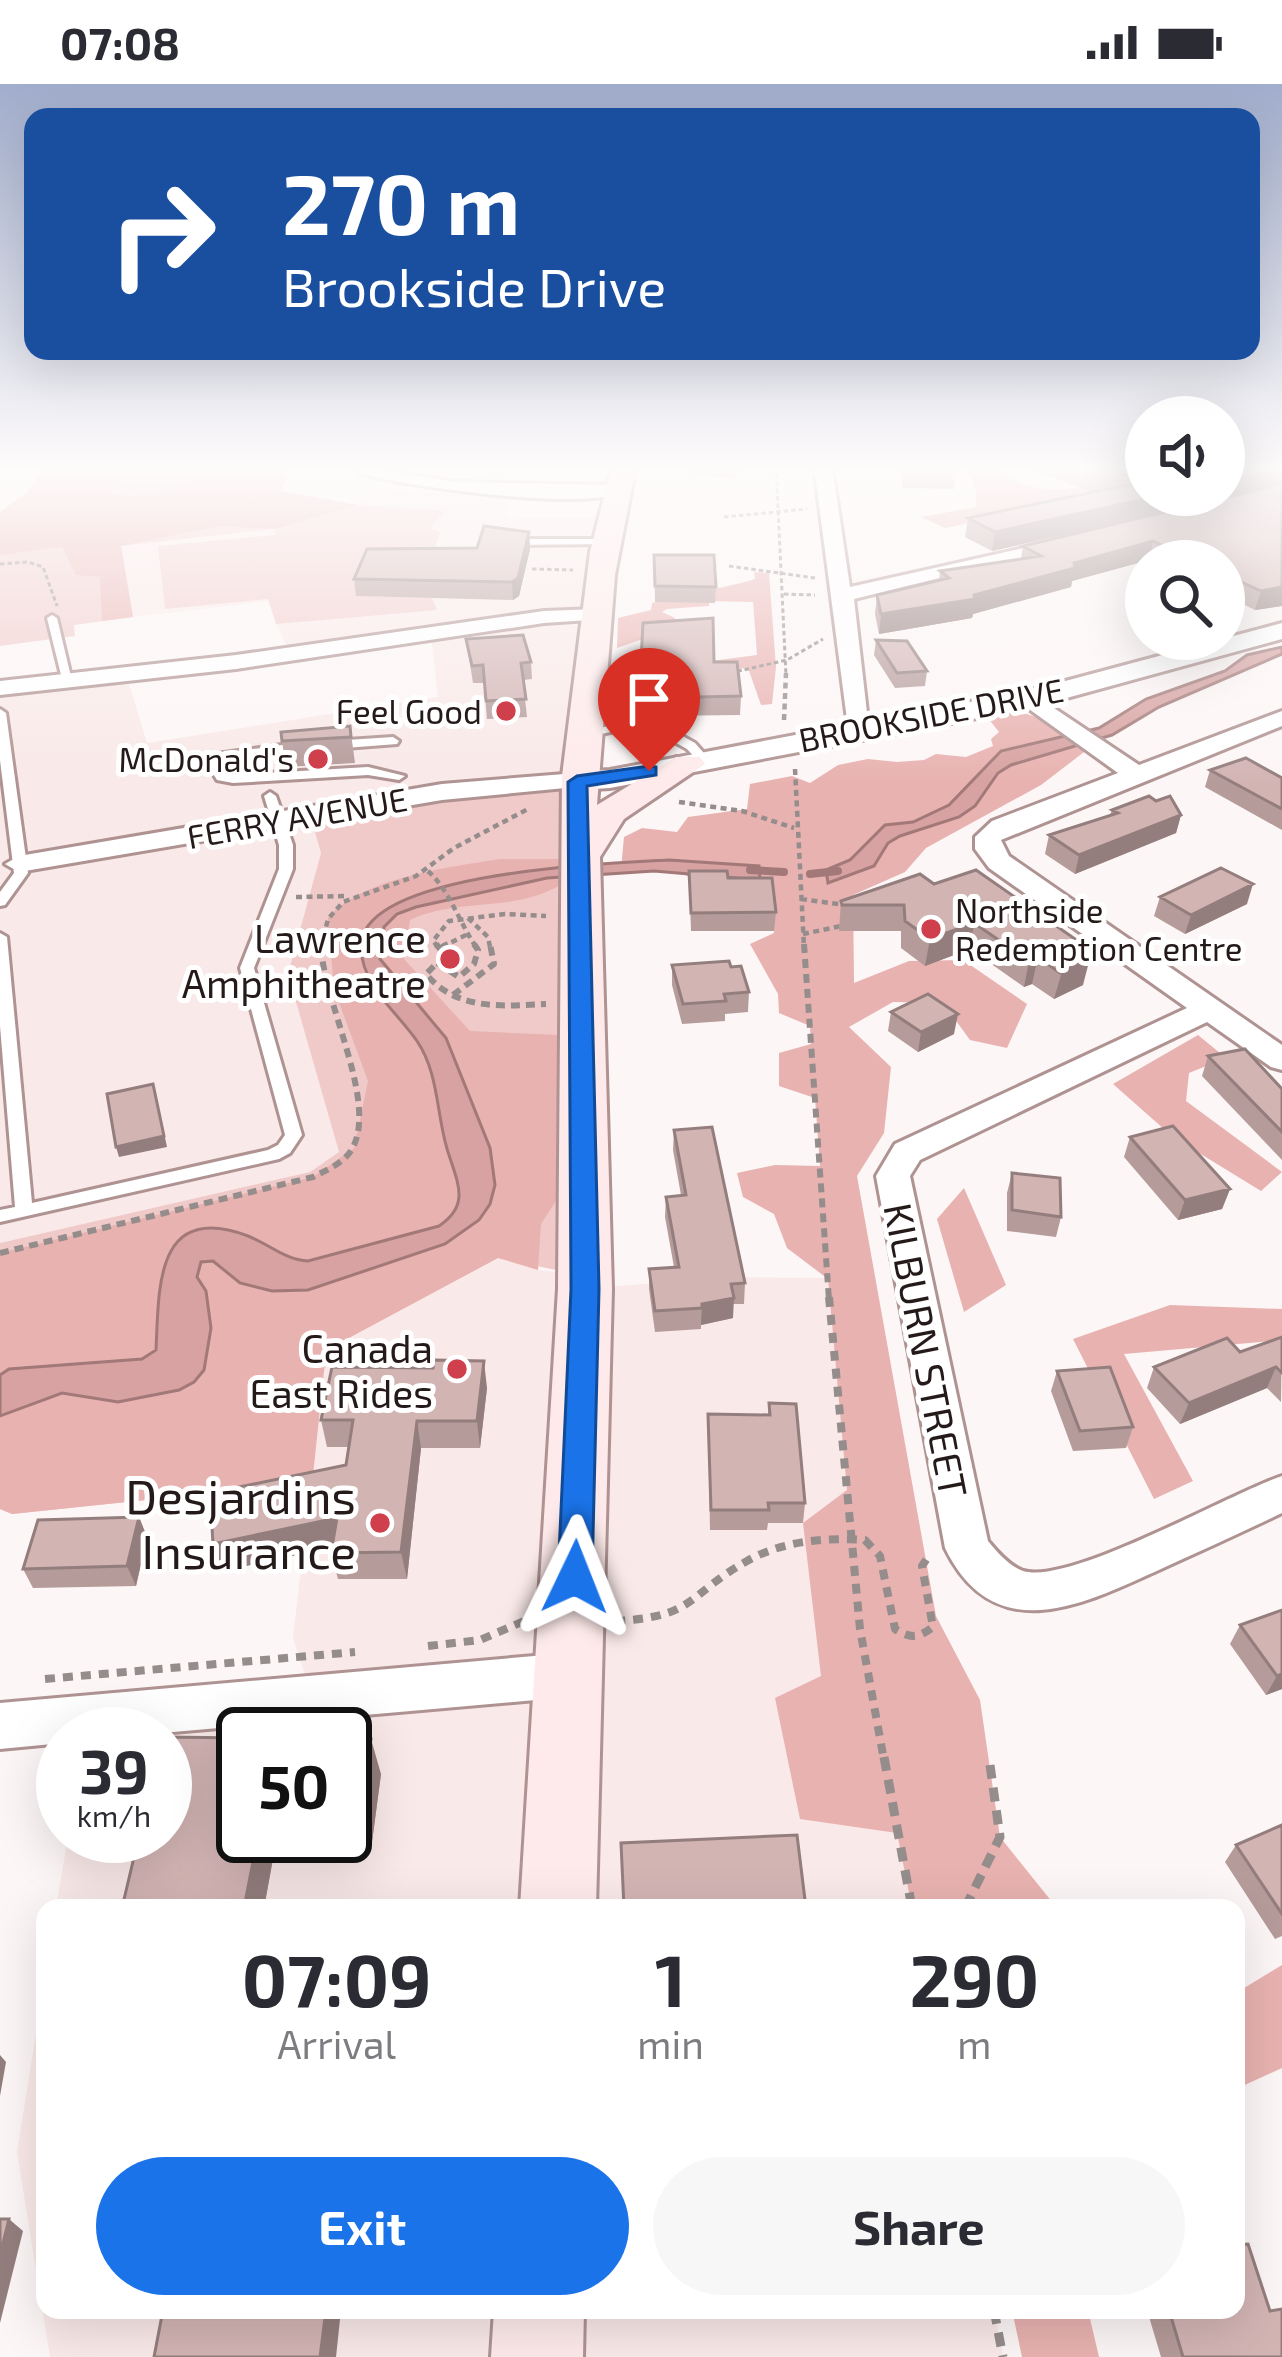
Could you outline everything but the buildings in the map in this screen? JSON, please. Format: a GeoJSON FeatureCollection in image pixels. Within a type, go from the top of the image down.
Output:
{"type":"FeatureCollection","features":[{"type":"Feature","properties":{"kind":"main road"},"geometry":{"type":"LineString","coordinates":[[558,1899],[585,1289],[570,886],[581,736],[603,572]]}},
{"type":"Feature","properties":{"kind":"main road"},"geometry":{"type":"LineString","coordinates":[[581,736],[617,758],[696,762]]}},
{"type":"Feature","properties":{"kind":"main road"},"geometry":{"type":"LineString","coordinates":[[570,886],[610,812],[696,762]]}},
{"type":"Feature","properties":{"kind":"main road"},"geometry":{"type":"LineString","coordinates":[[537,2357],[538,2319]]}},
{"type":"Feature","properties":{"kind":"street"},"geometry":{"type":"LineString","coordinates":[[838,572],[857,730]]}},
{"type":"Feature","properties":{"kind":"street"},"geometry":{"type":"LineString","coordinates":[[840,587],[916,572]]}},
{"type":"Feature","properties":{"kind":"street"},"geometry":{"type":"LineString","coordinates":[[0,688],[236,662],[544,617],[597,615]]}},
{"type":"Feature","properties":{"kind":"street","name":"BROOKSIDE DRIVE"},"geometry":{"type":"LineString","coordinates":[[577,782],[1030,698],[1282,631]]}},
{"type":"Feature","properties":{"kind":"street"},"geometry":{"type":"LineString","coordinates":[[1030,698],[1136,774]]}},
{"type":"Feature","properties":{"kind":"street"},"geometry":{"type":"LineString","coordinates":[[1282,718],[1001,827],[988,837],[988,849],[999,862],[1282,1060]]}},
{"type":"Feature","properties":{"kind":"street","name":"FERRY AVENUE"},"geometry":{"type":"LineString","coordinates":[[19,864],[274,808],[577,782]]}},
{"type":"Feature","properties":{"kind":"street","name":"KILBURN STREET"},"geometry":{"type":"LineString","coordinates":[[1209,1009],[907,1152],[892,1177],[967,1548],[983,1572],[1010,1589],[1042,1595],[1070,1589],[1282,1494]]}},
{"type":"Feature","properties":{"kind":"street"},"geometry":{"type":"LineString","coordinates":[[0,1726],[569,1675]]}},
{"type":"Feature","properties":{"kind":"lane"},"geometry":{"type":"LineString","coordinates":[[52,618],[68,679]]}},
{"type":"Feature","properties":{"kind":"lane"},"geometry":{"type":"LineString","coordinates":[[589,681],[647,687],[646,721]]}},
{"type":"Feature","properties":{"kind":"lane"},"geometry":{"type":"LineString","coordinates":[[0,713],[19,864],[19,881],[0,902]]}},
{"type":"Feature","properties":{"kind":"lane"},"geometry":{"type":"LineString","coordinates":[[581,736],[646,721],[691,746],[696,762]]}},
{"type":"Feature","properties":{"kind":"lane"},"geometry":{"type":"LineString","coordinates":[[393,741],[251,750],[228,760],[232,773],[245,779],[368,771],[399,776]]}},
{"type":"Feature","properties":{"kind":"lane"},"geometry":{"type":"LineString","coordinates":[[0,1216],[273,1155],[291,1143],[294,1135],[247,968],[285,874],[286,845],[274,808]]}},
{"type":"Feature","properties":{"kind":"lane"},"geometry":{"type":"LineString","coordinates":[[0,937],[3,1018],[24,1210]]}},
{"type":"Feature","properties":{"kind":"path"},"geometry":{"type":"LineString","coordinates":[[48,572],[57,604],[52,618]]}},
{"type":"Feature","properties":{"kind":"path"},"geometry":{"type":"LineString","coordinates":[[768,572],[840,587]]}},
{"type":"Feature","properties":{"kind":"path"},"geometry":{"type":"LineString","coordinates":[[781,574],[787,660],[782,729]]}},
{"type":"Feature","properties":{"kind":"path"},"geometry":{"type":"LineString","coordinates":[[727,674],[806,653],[844,621]]}},
{"type":"Feature","properties":{"kind":"path"},"geometry":{"type":"LineString","coordinates":[[797,752],[792,776],[851,1539],[860,1629],[910,1899]]}},
{"type":"Feature","properties":{"kind":"path"},"geometry":{"type":"LineString","coordinates":[[674,801],[742,812],[796,829]]}},
{"type":"Feature","properties":{"kind":"path"},"geometry":{"type":"LineString","coordinates":[[428,871],[442,885],[478,950],[471,968],[459,976],[436,963]]}},
{"type":"Feature","properties":{"kind":"path"},"geometry":{"type":"LineString","coordinates":[[547,1004],[476,1004],[453,995],[428,978],[426,971],[446,955],[434,941],[436,932],[457,919],[570,886]]}},
{"type":"Feature","properties":{"kind":"path"},"geometry":{"type":"LineString","coordinates":[[308,897],[352,896]]}},
{"type":"Feature","properties":{"kind":"path"},"geometry":{"type":"LineString","coordinates":[[801,899],[859,912],[844,928],[803,934]]}},
{"type":"Feature","properties":{"kind":"path"},"geometry":{"type":"LineString","coordinates":[[453,995],[494,964],[488,937],[467,918]]}},
{"type":"Feature","properties":{"kind":"path"},"geometry":{"type":"LineString","coordinates":[[442,947],[466,935]]}},
{"type":"Feature","properties":{"kind":"path"},"geometry":{"type":"LineString","coordinates":[[623,1621],[654,1619],[690,1606],[744,1562],[770,1550],[793,1543],[851,1539],[874,1546],[891,1623],[900,1634],[913,1638],[926,1635],[933,1627],[924,1561],[934,1552],[967,1548]]}},
{"type":"Feature","properties":{"kind":"path"},"geometry":{"type":"LineString","coordinates":[[408,1648],[480,1640],[517,1622]]}},
{"type":"Feature","properties":{"kind":"path"},"geometry":{"type":"LineString","coordinates":[[23,1682],[368,1652]]}},
{"type":"Feature","properties":{"kind":"path"},"geometry":{"type":"LineString","coordinates":[[970,1899],[1000,1838],[990,1765]]}},
{"type":"Feature","properties":{"kind":"path"},"geometry":{"type":"LineString","coordinates":[[996,2319],[1004,2357]]}},
{"type":"Feature","properties":{"kind":"shaded area"},"geometry":{"type":"Polygon","coordinates":[[[0,572],[125,572],[133,617],[74,625],[75,636],[0,646],[0,572]]]}},
{"type":"Feature","properties":{"kind":"shaded area"},"geometry":{"type":"Polygon","coordinates":[[[125,572],[605,572],[577,781],[321,853],[288,974],[340,1152],[310,1172],[0,1243],[0,688],[125,671],[147,743],[438,697],[431,633],[289,654],[268,601],[133,617],[125,572]]]}},
{"type":"Feature","properties":{"kind":"shaded area"},"geometry":{"type":"Polygon","coordinates":[[[125,572],[133,617],[102,621],[100,577],[76,575],[125,572]]]}},
{"type":"Feature","properties":{"kind":"shaded area"},"geometry":{"type":"Polygon","coordinates":[[[161,572],[412,572],[356,596],[432,598],[437,610],[276,624],[268,599],[165,609],[161,572]]]}},
{"type":"Feature","properties":{"kind":"shaded area"},"geometry":{"type":"Polygon","coordinates":[[[754,572],[769,573],[776,667],[772,704],[761,705],[748,668],[725,670],[711,661],[757,655],[753,602],[709,601],[709,606],[667,609],[662,612],[675,618],[675,628],[617,648],[618,618],[651,610],[652,603],[665,599],[755,579],[754,572]]]}},
{"type":"Feature","properties":{"kind":"shaded area"},"geometry":{"type":"Polygon","coordinates":[[[1282,647],[1282,654],[1159,707],[1112,735],[1011,765],[959,817],[900,836],[888,843],[874,866],[828,883],[826,870],[850,860],[885,825],[913,822],[949,805],[1001,751],[1099,728],[1146,699],[1225,671],[1247,655],[1282,647]]]}},
{"type":"Feature","properties":{"kind":"shaded area"},"geometry":{"type":"Polygon","coordinates":[[[1018,711],[1042,719],[1088,749],[1041,785],[926,848],[905,872],[853,895],[854,983],[909,961],[963,960],[1027,1004],[1007,1048],[970,1040],[943,1003],[893,1002],[849,1027],[891,1067],[884,1133],[857,1176],[936,1616],[980,1700],[1000,1837],[1050,1899],[910,1899],[897,1833],[800,1819],[775,1698],[821,1676],[803,1523],[847,1490],[828,1279],[787,1248],[774,1214],[743,1197],[737,1173],[775,1165],[820,1166],[815,1098],[779,1086],[779,1053],[811,1044],[810,1026],[779,1013],[778,994],[750,944],[774,933],[774,896],[753,885],[696,880],[666,866],[621,869],[624,837],[642,828],[677,832],[688,817],[747,809],[750,784],[792,776],[810,783],[838,765],[868,759],[897,762],[936,754],[966,757],[993,746],[991,739],[999,732],[988,718],[1018,711]]]}},
{"type":"Feature","properties":{"kind":"shaded area"},"geometry":{"type":"Polygon","coordinates":[[[577,781],[585,1276],[498,1258],[345,1340],[325,1368],[165,1498],[12,1514],[0,1509],[0,1243],[310,1172],[339,1152],[288,974],[321,853],[310,814],[577,781]]]}},
{"type":"Feature","properties":{"kind":"shaded area"},"geometry":{"type":"Polygon","coordinates":[[[500,859],[562,859],[562,884],[525,899],[448,909],[410,920],[404,959],[470,1031],[558,1035],[556,1201],[541,1224],[538,1270],[498,1258],[345,1340],[325,1362],[313,1475],[165,1498],[12,1514],[0,1509],[0,1253],[313,1177],[354,1148],[368,1081],[334,989],[328,918],[343,904],[384,884],[500,859]]]}},
{"type":"Feature","properties":{"kind":"shaded area"},"geometry":{"type":"Polygon","coordinates":[[[669,860],[759,866],[760,880],[654,871],[547,878],[416,907],[397,914],[384,927],[380,959],[446,1038],[490,1148],[495,1185],[479,1220],[445,1244],[308,1290],[272,1291],[240,1283],[213,1261],[201,1262],[197,1277],[206,1291],[211,1328],[204,1370],[194,1382],[179,1390],[118,1402],[62,1393],[0,1416],[0,1375],[9,1369],[142,1359],[156,1350],[168,1257],[179,1240],[195,1230],[217,1228],[248,1236],[284,1255],[308,1261],[439,1226],[455,1211],[458,1186],[430,1068],[417,1041],[374,987],[363,963],[361,949],[371,923],[399,903],[492,876],[669,860]]]}},
{"type":"Feature","properties":{"kind":"shaded area"},"geometry":{"type":"Polygon","coordinates":[[[1198,1035],[1226,1058],[1189,1073],[1186,1101],[1282,1172],[1261,1191],[1173,1137],[1113,1084],[1198,1035]]]}},
{"type":"Feature","properties":{"kind":"shaded area"},"geometry":{"type":"Polygon","coordinates":[[[964,1188],[1006,1285],[964,1312],[937,1219],[964,1188]]]}},
{"type":"Feature","properties":{"kind":"shaded area"},"geometry":{"type":"Polygon","coordinates":[[[499,1258],[538,1270],[585,1276],[586,1289],[722,1277],[828,1278],[860,1629],[910,1899],[58,1899],[64,1863],[192,1863],[192,1716],[216,1712],[216,1863],[372,1863],[372,1707],[246,1707],[312,1696],[293,1638],[325,1362],[345,1340],[499,1258]]]}},
{"type":"Feature","properties":{"kind":"shaded area"},"geometry":{"type":"Polygon","coordinates":[[[1170,1305],[1282,1309],[1282,1340],[1124,1354],[1193,1481],[1154,1499],[1073,1339],[1170,1305]]]}},
{"type":"Feature","properties":{"kind":"shaded area"},"geometry":{"type":"Polygon","coordinates":[[[1282,1965],[1282,2068],[1245,2085],[1245,1988],[1282,1965]]]}},
{"type":"Feature","properties":{"kind":"shaded area"},"geometry":{"type":"Polygon","coordinates":[[[36,2034],[36,2270],[17,2152],[36,2034]]]}},
{"type":"Feature","properties":{"kind":"shaded area"},"geometry":{"type":"Polygon","coordinates":[[[44,2319],[996,2319],[1003,2357],[50,2357],[44,2319]]]}},
{"type":"Feature","properties":{"kind":"shaded area"},"geometry":{"type":"Polygon","coordinates":[[[1014,2319],[1090,2319],[1099,2357],[1022,2357],[1014,2319]]]}},
{"type":"Feature","properties":{"kind":"waterway"},"geometry":{"type":"LineString","coordinates":[[750,870],[784,872]]}},
{"type":"Feature","properties":{"kind":"waterway"},"geometry":{"type":"LineString","coordinates":[[810,874],[838,871]]}},
{"type":"Feature","properties":{"kind":"place","name":"Feel Good"},"geometry":{"type":"Point","coordinates":[506,711]}},
{"type":"Feature","properties":{"kind":"place","name":"McDonald's"},"geometry":{"type":"Point","coordinates":[318,759]}},
{"type":"Feature","properties":{"kind":"place","name":"Northside Redemption Centre"},"geometry":{"type":"Point","coordinates":[931,929]}},
{"type":"Feature","properties":{"kind":"place","name":"Lawrence Amphitheatre"},"geometry":{"type":"Point","coordinates":[450,959]}},
{"type":"Feature","properties":{"kind":"place","name":"Canada East Rides"},"geometry":{"type":"Point","coordinates":[457,1369]}},
{"type":"Feature","properties":{"kind":"place","name":"Desjardins Insurance"},"geometry":{"type":"Point","coordinates":[380,1523]}},
{"type":"Feature","properties":{"kind":"route"},"geometry":{"type":"LineString","coordinates":[[575,1577],[585,1289],[577,782],[649,771]]}}]}
